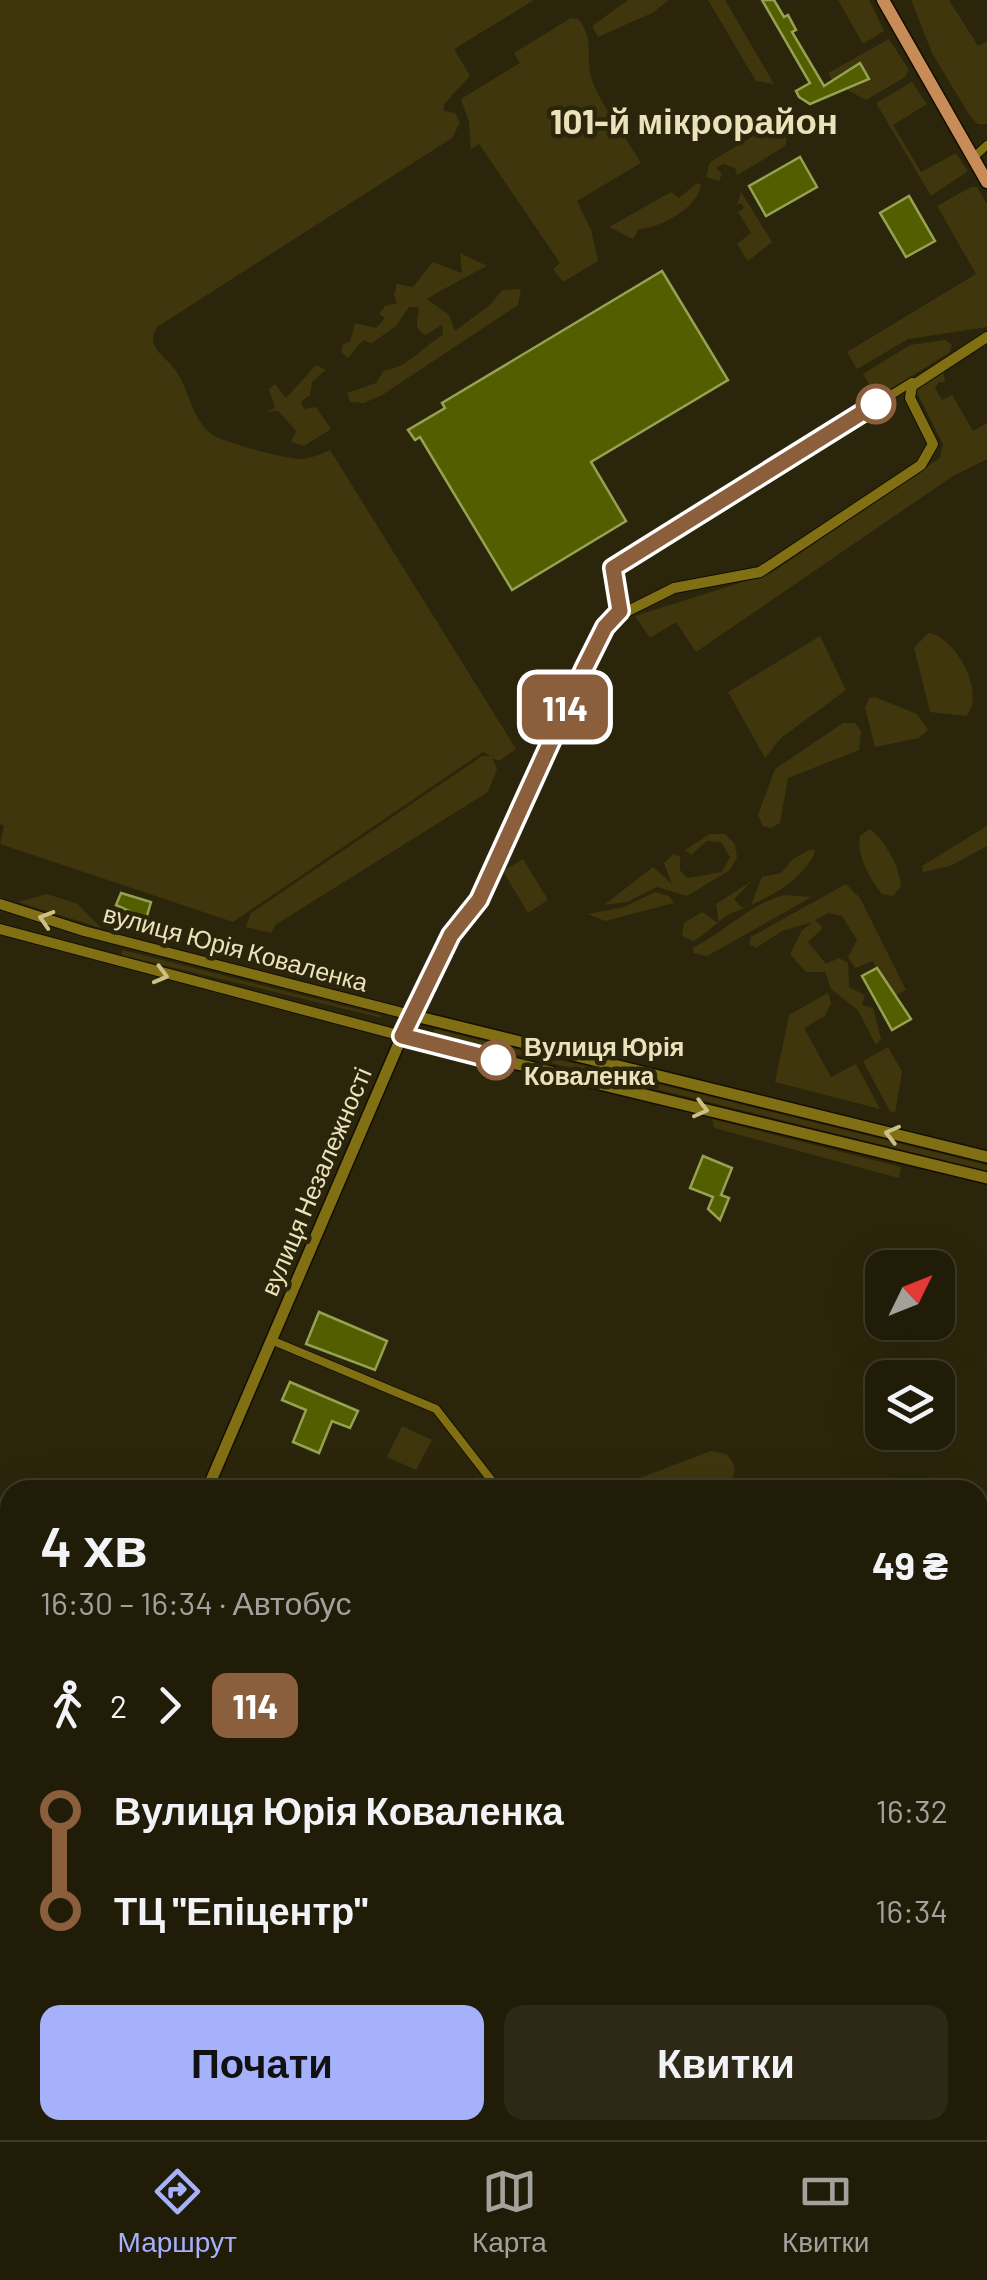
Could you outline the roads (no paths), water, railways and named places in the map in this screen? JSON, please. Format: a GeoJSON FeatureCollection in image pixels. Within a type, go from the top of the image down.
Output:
{"type":"FeatureCollection","features":[{"type":"Feature","properties":{"kind":"main road"},"geometry":{"type":"LineString","coordinates":[[883,0],[987,182]]}},
{"type":"Feature","properties":{"kind":"main road","name":"вулиця Незалежності"},"geometry":{"type":"LineString","coordinates":[[211,1480],[411,1015]]}},
{"type":"Feature","properties":{"kind":"main road","name":"вулиця Юрія Коваленка"},"geometry":{"type":"LineString","coordinates":[[411,1015],[987,1158]]}},
{"type":"Feature","properties":{"kind":"main road","name":"вулиця Юрія Коваленка"},"geometry":{"type":"LineString","coordinates":[[402,1036],[987,1178]]}},
{"type":"Feature","properties":{"kind":"street"},"geometry":{"type":"LineString","coordinates":[[973,158],[987,145]]}},
{"type":"Feature","properties":{"kind":"street"},"geometry":{"type":"LineString","coordinates":[[916,380],[910,398],[933,444],[926,462],[760,572],[674,588],[620,611],[613,568],[916,380],[987,336]]}},
{"type":"Feature","properties":{"kind":"street","name":"вулиця Незалежності"},"geometry":{"type":"LineString","coordinates":[[411,1015],[451,935],[479,900],[588,660],[605,627],[620,611]]}},
{"type":"Feature","properties":{"kind":"street","name":"вулиця Юрія Коваленка"},"geometry":{"type":"LineString","coordinates":[[0,904],[411,1015]]}},
{"type":"Feature","properties":{"kind":"street","name":"вулиця Юрія Коваленка"},"geometry":{"type":"LineString","coordinates":[[0,929],[402,1036]]}},
{"type":"Feature","properties":{"kind":"street"},"geometry":{"type":"LineString","coordinates":[[271,1340],[436,1410],[492,1480]]}},
{"type":"Feature","properties":{"kind":"place","name":"Вулиця Юрія Коваленка"},"geometry":{"type":"Point","coordinates":[496,1060]}},
{"type":"Feature","properties":{"kind":"district","name":"101-й мікрорайон"},"geometry":{"type":"Point","coordinates":[694,120]}}]}
